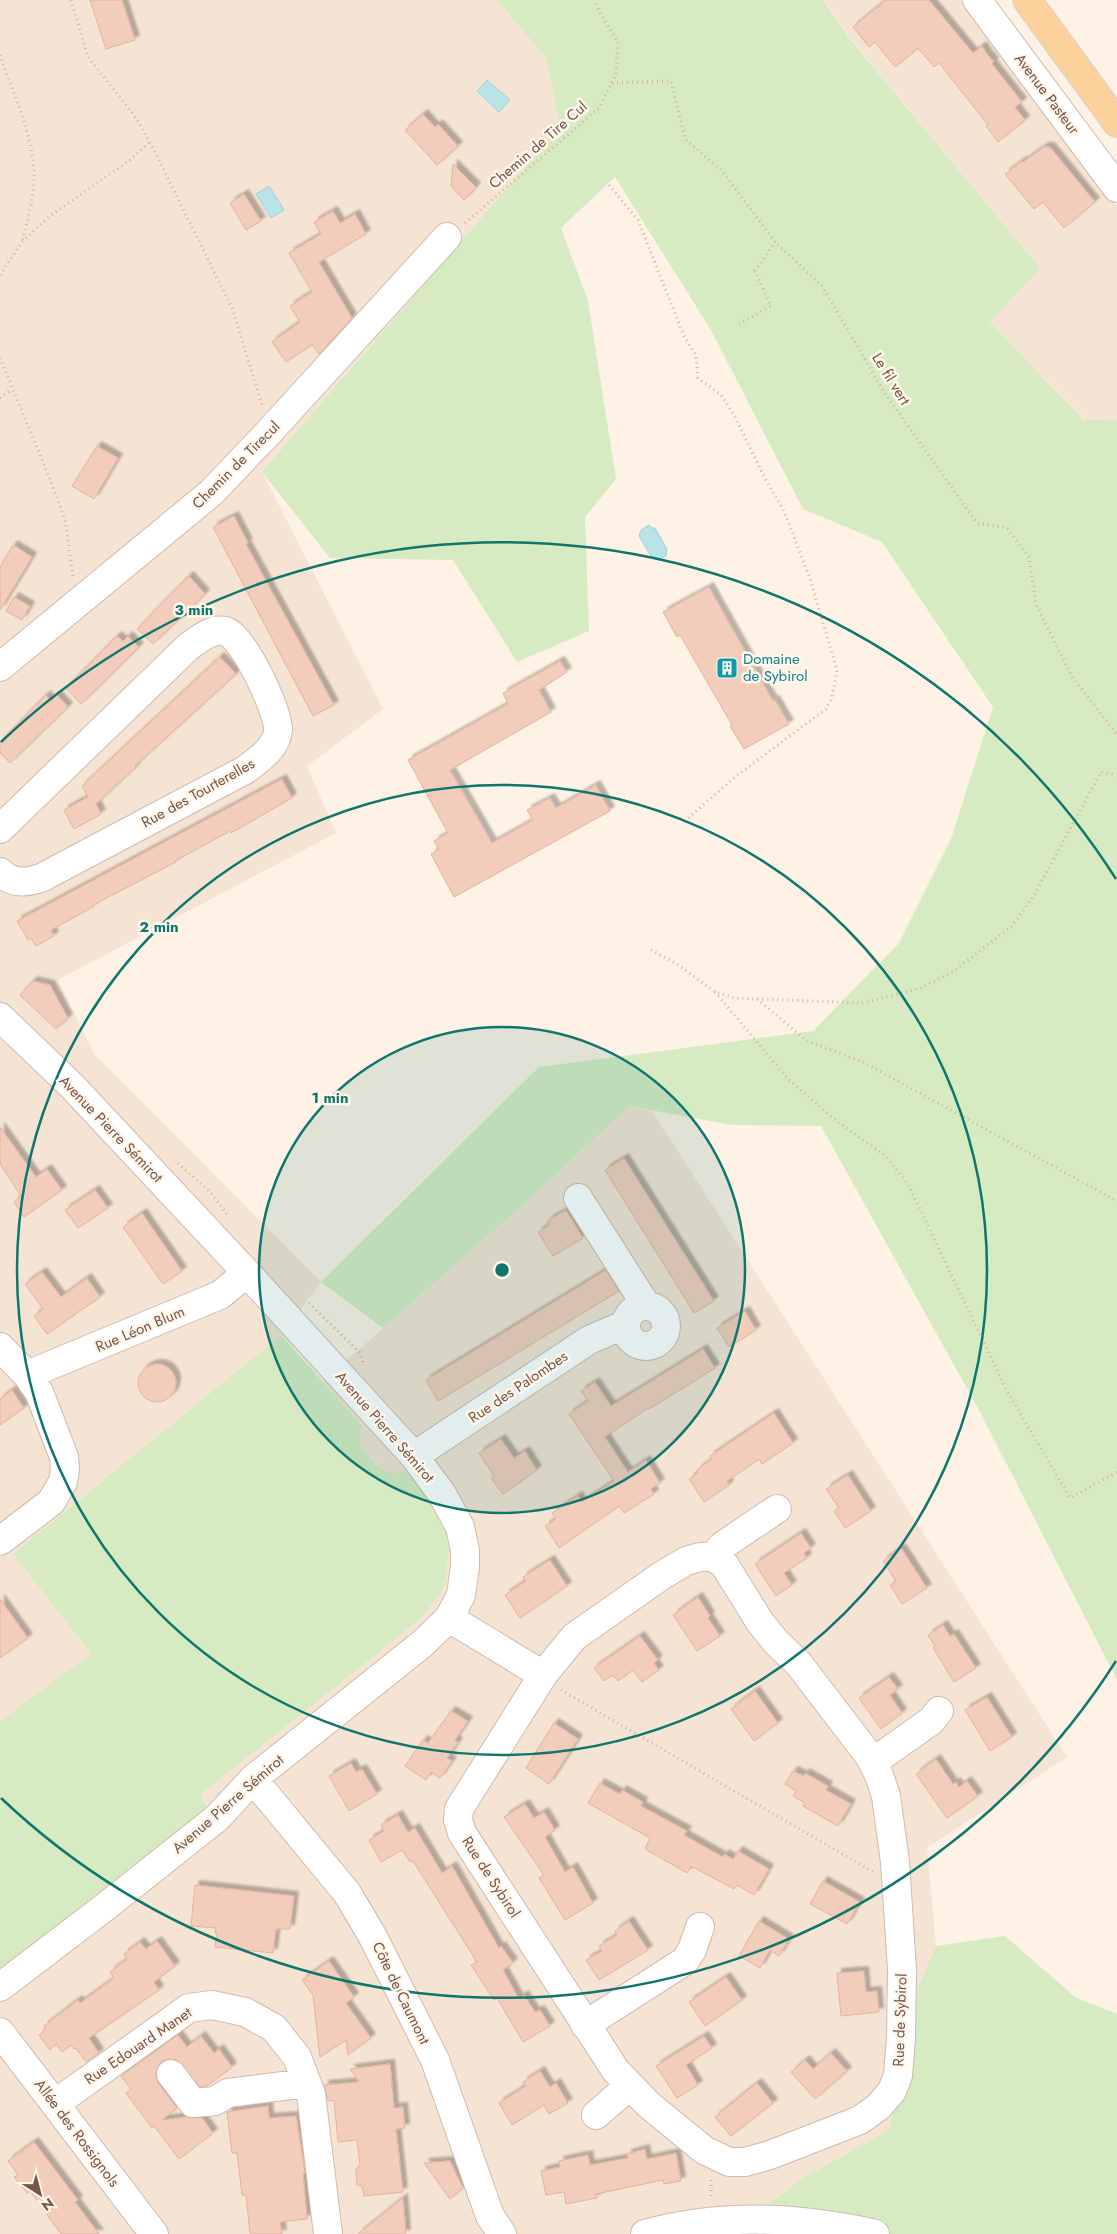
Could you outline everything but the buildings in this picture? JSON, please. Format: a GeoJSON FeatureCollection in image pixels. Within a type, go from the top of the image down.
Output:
{"type":"FeatureCollection","features":[{"type":"Feature","properties":{"kind":"main road"},"geometry":{"type":"LineString","coordinates":[[1027,0],[1117,123]]}},
{"type":"Feature","properties":{"kind":"street","name":"Avenue Pasteur"},"geometry":{"type":"LineString","coordinates":[[978,0],[1117,188]]}},
{"type":"Feature","properties":{"kind":"street","name":"Chemin de Tirecul"},"geometry":{"type":"LineString","coordinates":[[0,667],[212,492],[447,237]]}},
{"type":"Feature","properties":{"kind":"street","name":"Rue des Tourterelles"},"geometry":{"type":"LineString","coordinates":[[0,830],[188,647],[211,632],[226,631],[235,637],[255,668],[272,701],[278,731],[268,752],[245,770],[41,878],[29,882],[14,882],[0,872]]}},
{"type":"Feature","properties":{"kind":"street","name":"Avenue Pierre Sémirot"},"geometry":{"type":"LineString","coordinates":[[0,1017],[72,1086],[247,1272],[414,1456],[451,1510],[460,1527],[465,1550],[466,1567],[461,1595],[449,1618],[422,1644],[253,1779],[217,1818],[98,1913],[0,1987]]}},
{"type":"Feature","properties":{"kind":"street"},"geometry":{"type":"LineString","coordinates":[[578,1198],[646,1305],[658,1310],[665,1319],[664,1334],[658,1342],[648,1346],[638,1344],[628,1335],[626,1324],[629,1314],[637,1308],[646,1305]]}},
{"type":"Feature","properties":{"kind":"street","name":"Rue Léon Blum"},"geometry":{"type":"LineString","coordinates":[[27,1375],[220,1295],[247,1272]]}},
{"type":"Feature","properties":{"kind":"street","name":"Rue des Palombes"},"geometry":{"type":"LineString","coordinates":[[414,1456],[589,1340],[626,1324]]}},
{"type":"Feature","properties":{"kind":"street"},"geometry":{"type":"LineString","coordinates":[[0,1347],[27,1375],[39,1392],[64,1457],[66,1470],[61,1488],[51,1502],[0,1541]]}},
{"type":"Feature","properties":{"kind":"street"},"geometry":{"type":"LineString","coordinates":[[712,1557],[722,1546],[777,1509]]}},
{"type":"Feature","properties":{"kind":"street","name":"Rue de Sybirol"},"geometry":{"type":"LineString","coordinates":[[712,1557],[724,1564],[760,1622],[776,1642],[798,1663],[873,1762],[886,1796],[896,1885],[902,1969],[901,2038],[898,2074],[892,2091],[878,2107],[860,2120],[770,2155],[745,2162],[729,2162],[704,2150],[629,2086],[585,2025],[462,1833],[458,1820],[459,1809],[542,1676],[574,1637],[661,1576],[686,1561],[712,1557]]}},
{"type":"Feature","properties":{"kind":"street"},"geometry":{"type":"LineString","coordinates":[[449,1618],[542,1676]]}},
{"type":"Feature","properties":{"kind":"street"},"geometry":{"type":"LineString","coordinates":[[873,1762],[930,1721],[939,1711]]}},
{"type":"Feature","properties":{"kind":"street","name":"Côte de Caumont"},"geometry":{"type":"LineString","coordinates":[[253,1779],[347,1893],[373,1937],[435,2060],[490,2216],[502,2234]]}},
{"type":"Feature","properties":{"kind":"street"},"geometry":{"type":"LineString","coordinates":[[585,2025],[685,1961],[692,1950],[700,1927]]}},
{"type":"Feature","properties":{"kind":"street","name":"Rue Edouard Manet"},"geometry":{"type":"LineString","coordinates":[[56,2103],[189,2008],[212,2006],[245,2012],[274,2028],[297,2057],[307,2083],[311,2094],[328,2234]]}},
{"type":"Feature","properties":{"kind":"street","name":"Allée des Rossignols"},"geometry":{"type":"LineString","coordinates":[[0,2032],[154,2234]]}},
{"type":"Feature","properties":{"kind":"street"},"geometry":{"type":"LineString","coordinates":[[171,2074],[193,2103],[215,2101],[228,2092],[307,2083]]}},
{"type":"Feature","properties":{"kind":"street"},"geometry":{"type":"LineString","coordinates":[[596,2115],[629,2086]]}},
{"type":"Feature","properties":{"kind":"street"},"geometry":{"type":"LineString","coordinates":[[645,2234],[669,2227],[746,2219],[794,2220],[875,2234]]}},
{"type":"Feature","properties":{"kind":"path"},"geometry":{"type":"LineString","coordinates":[[71,0],[88,57],[134,115],[150,142],[232,308],[252,369],[269,432]]}},
{"type":"Feature","properties":{"kind":"path","name":"Chemin de Tire Cul"},"geometry":{"type":"LineString","coordinates":[[447,237],[479,212],[599,108],[616,74],[618,42],[600,13],[595,0]]}},
{"type":"Feature","properties":{"kind":"path"},"geometry":{"type":"LineString","coordinates":[[0,54],[26,132],[34,169],[30,208],[22,242]]}},
{"type":"Feature","properties":{"kind":"path","name":"Le fil vert"},"geometry":{"type":"LineString","coordinates":[[612,83],[671,80],[685,139],[722,171],[775,242],[822,286],[884,392],[977,523],[1007,528],[1029,557],[1036,604],[1072,677],[1117,734]]}},
{"type":"Feature","properties":{"kind":"path"},"geometry":{"type":"LineString","coordinates":[[0,275],[22,242],[50,216],[130,160],[150,142]]}},
{"type":"Feature","properties":{"kind":"path"},"geometry":{"type":"LineString","coordinates":[[610,185],[638,220],[684,336],[696,355],[698,378],[721,395],[733,413],[766,480],[784,511],[810,579],[837,670],[832,698],[826,709],[735,777],[686,820]]}},
{"type":"Feature","properties":{"kind":"path"},"geometry":{"type":"LineString","coordinates":[[739,324],[772,306],[755,271],[775,242]]}},
{"type":"Feature","properties":{"kind":"path"},"geometry":{"type":"LineString","coordinates":[[0,358],[65,520],[77,605]]}},
{"type":"Feature","properties":{"kind":"path"},"geometry":{"type":"LineString","coordinates":[[0,398],[12,390]]}},
{"type":"Feature","properties":{"kind":"path"},"geometry":{"type":"LineString","coordinates":[[715,992],[734,998],[862,1003],[921,988],[954,971],[1012,926],[1033,897],[1102,772],[1117,776]]}},
{"type":"Feature","properties":{"kind":"path"},"geometry":{"type":"LineString","coordinates":[[652,950],[677,964],[715,992],[788,1079],[839,1122],[886,1156],[909,1186],[1005,1387],[1070,1498],[1117,1472]]}},
{"type":"Feature","properties":{"kind":"path"},"geometry":{"type":"LineString","coordinates":[[757,998],[806,1041],[863,1062],[1117,1201]]}},
{"type":"Feature","properties":{"kind":"path"},"geometry":{"type":"LineString","coordinates":[[542,1676],[656,1747],[896,1885]]}},
{"type":"Feature","properties":{"kind":"shaded area"},"geometry":{"type":"Polygon","coordinates":[[[0,0],[497,0],[546,58],[560,127],[262,472],[383,709],[307,766],[336,833],[58,980],[94,1054],[321,1282],[281,1335],[13,1554],[200,1795],[422,1618],[444,1588],[393,1474],[384,1471],[360,1446],[362,1425],[323,1381],[533,1196],[629,1106],[652,1111],[1067,1757],[927,1848],[936,1946],[912,2001],[889,2130],[803,2178],[728,2234],[0,2234],[0,0]]]}},
{"type":"Feature","properties":{"kind":"shaded area"},"geometry":{"type":"Polygon","coordinates":[[[824,0],[962,0],[1117,206],[1117,419],[1085,420],[990,322],[1039,267],[851,39],[824,0]]]}},
{"type":"Feature","properties":{"kind":"green space"},"geometry":{"type":"Polygon","coordinates":[[[497,0],[823,0],[851,40],[1040,268],[990,322],[1084,420],[1117,419],[1117,1680],[979,1410],[821,1126],[732,1125],[629,1106],[533,1196],[383,1328],[321,1282],[539,1067],[813,1031],[899,943],[951,839],[993,707],[882,542],[803,509],[711,330],[615,177],[561,228],[588,301],[616,479],[585,517],[589,631],[517,662],[453,560],[330,558],[262,472],[560,127],[546,58],[497,0]]]}},
{"type":"Feature","properties":{"kind":"green space"},"geometry":{"type":"Polygon","coordinates":[[[281,1335],[362,1425],[360,1446],[375,1463],[391,1472],[406,1472],[440,1510],[449,1551],[444,1588],[422,1618],[200,1795],[207,1808],[124,1879],[0,1970],[0,1721],[91,1654],[13,1554],[281,1335]]]}},
{"type":"Feature","properties":{"kind":"green space"},"geometry":{"type":"Polygon","coordinates":[[[1005,1936],[1075,1997],[1117,2014],[1117,2234],[728,2234],[803,2178],[889,2130],[912,2001],[936,1946],[1005,1936]]]}},
{"type":"Feature","properties":{"kind":"water"},"geometry":{"type":"Polygon","coordinates":[[[487,80],[510,100],[499,112],[477,91],[487,80]]]}},
{"type":"Feature","properties":{"kind":"water"},"geometry":{"type":"Polygon","coordinates":[[[269,186],[284,210],[271,218],[256,194],[269,186]]]}},
{"type":"Feature","properties":{"kind":"water"},"geometry":{"type":"Polygon","coordinates":[[[649,525],[655,528],[667,549],[666,556],[658,560],[652,558],[639,536],[641,530],[649,525]]]}},
{"type":"Feature","properties":{"kind":"place","name":"Domaine de Sybirol"},"geometry":{"type":"Point","coordinates":[727,668]}}]}
